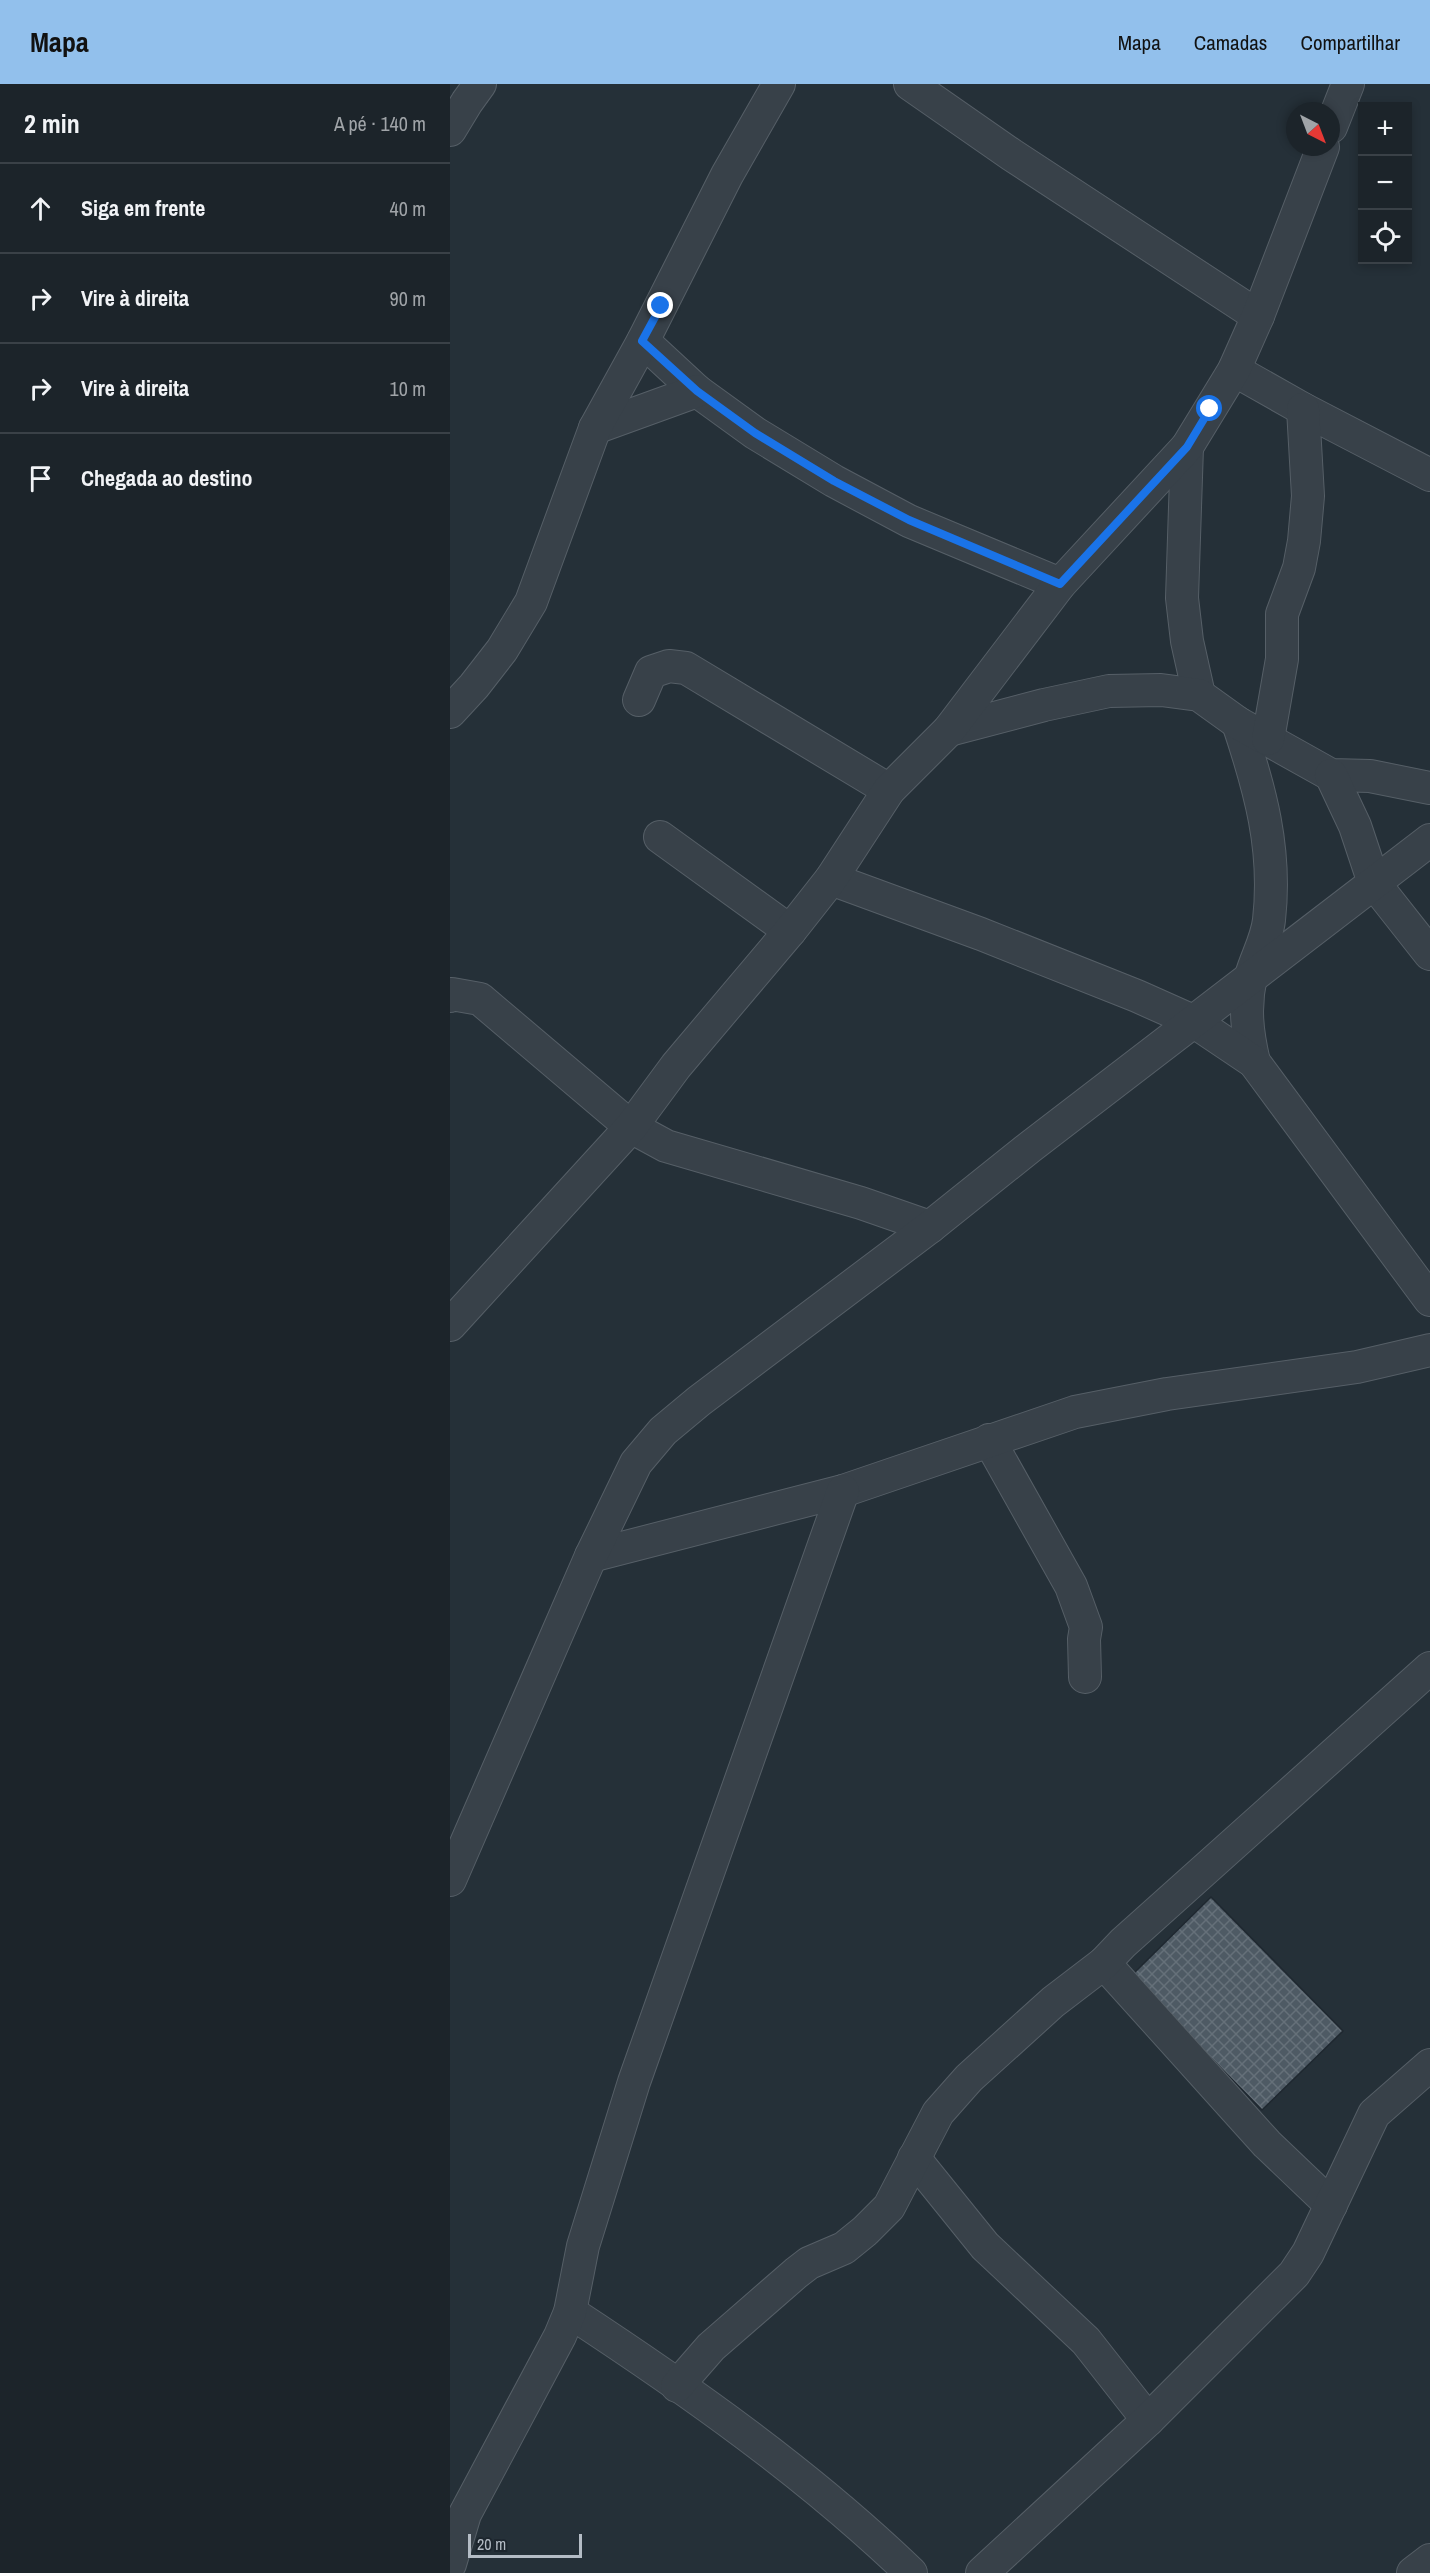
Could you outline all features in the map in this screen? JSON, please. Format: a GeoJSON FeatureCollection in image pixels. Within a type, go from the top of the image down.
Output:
{"type":"FeatureCollection","features":[{"type":"Feature","properties":{"kind":"street"},"geometry":{"type":"LineString","coordinates":[[450,712],[502,650],[531,602],[595,428],[727,175],[779,84]]}},
{"type":"Feature","properties":{"kind":"street"},"geometry":{"type":"LineString","coordinates":[[910,84],[1012,155],[1258,316]]}},
{"type":"Feature","properties":{"kind":"street"},"geometry":{"type":"LineString","coordinates":[[1340,104],[1348,84]]}},
{"type":"Feature","properties":{"kind":"street"},"geometry":{"type":"LineString","coordinates":[[450,130],[466,99]]}},
{"type":"Feature","properties":{"kind":"street"},"geometry":{"type":"LineString","coordinates":[[450,1325],[631,1127],[676,1066],[790,932],[831,879],[889,790],[949,730],[1060,584],[1187,447],[1234,370],[1258,316],[1320,156]]}},
{"type":"Feature","properties":{"kind":"street"},"geometry":{"type":"LineString","coordinates":[[642,341],[697,391],[755,433],[834,481],[909,520],[1060,584]]}},
{"type":"Feature","properties":{"kind":"street"},"geometry":{"type":"LineString","coordinates":[[1234,370],[1430,476]]}},
{"type":"Feature","properties":{"kind":"street"},"geometry":{"type":"LineString","coordinates":[[595,428],[697,391]]}},
{"type":"Feature","properties":{"kind":"street"},"geometry":{"type":"LineString","coordinates":[[1268,739],[1282,659],[1282,614],[1299,568],[1305,541],[1308,496],[1303,409]]}},
{"type":"Feature","properties":{"kind":"street"},"geometry":{"type":"LineString","coordinates":[[1187,447],[1182,597],[1187,641],[1199,696]]}},
{"type":"Feature","properties":{"kind":"street"},"geometry":{"type":"LineString","coordinates":[[639,700],[651,672],[669,666],[686,668],[889,790]]}},
{"type":"Feature","properties":{"kind":"street"},"geometry":{"type":"LineString","coordinates":[[949,730],[1109,691],[1161,690],[1199,696],[1238,723],[1331,775],[1370,776],[1430,788]]}},
{"type":"Feature","properties":{"kind":"street"},"geometry":{"type":"LineString","coordinates":[[1238,723],[1259,785],[1269,836],[1272,876],[1269,923],[1251,977],[1246,1007],[1246,1031],[1254,1062]]}},
{"type":"Feature","properties":{"kind":"street"},"geometry":{"type":"LineString","coordinates":[[1331,775],[1355,826],[1374,883],[1430,954]]}},
{"type":"Feature","properties":{"kind":"street"},"geometry":{"type":"LineString","coordinates":[[660,837],[790,932]]}},
{"type":"Feature","properties":{"kind":"street"},"geometry":{"type":"LineString","coordinates":[[450,1880],[591,1556],[636,1463],[663,1431],[708,1394],[930,1227],[1193,1021],[1430,840]]}},
{"type":"Feature","properties":{"kind":"street"},"geometry":{"type":"LineString","coordinates":[[831,879],[981,934],[1193,1021],[1254,1062],[1430,1300]]}},
{"type":"Feature","properties":{"kind":"street"},"geometry":{"type":"LineString","coordinates":[[450,996],[452,994],[480,999],[631,1127],[666,1146],[861,1203],[930,1227]]}},
{"type":"Feature","properties":{"kind":"street"},"geometry":{"type":"LineString","coordinates":[[591,1556],[843,1491],[1075,1412],[1167,1394],[1357,1367],[1430,1350]]}},
{"type":"Feature","properties":{"kind":"street"},"geometry":{"type":"LineString","coordinates":[[989,1440],[1071,1586],[1086,1627],[1085,1677]]}},
{"type":"Feature","properties":{"kind":"street"},"geometry":{"type":"LineString","coordinates":[[450,2565],[465,2514],[560,2336],[570,2312],[583,2246],[634,2082],[843,1491]]}},
{"type":"Feature","properties":{"kind":"street"},"geometry":{"type":"LineString","coordinates":[[678,2386],[711,2347],[796,2273],[810,2263],[844,2248],[889,2207],[938,2113],[969,2078],[1053,2002],[1104,1963],[1123,1943],[1276,1808],[1320,1764],[1430,1668]]}},
{"type":"Feature","properties":{"kind":"street"},"geometry":{"type":"LineString","coordinates":[[1104,1963],[1267,2144],[1331,2205]]}},
{"type":"Feature","properties":{"kind":"street"},"geometry":{"type":"LineString","coordinates":[[982,2573],[1148,2420],[1294,2274],[1308,2253],[1374,2114],[1430,2065]]}},
{"type":"Feature","properties":{"kind":"street"},"geometry":{"type":"LineString","coordinates":[[914,2158],[985,2246],[1086,2341],[1148,2420]]}},
{"type":"Feature","properties":{"kind":"street"},"geometry":{"type":"LineString","coordinates":[[570,2312],[753,2440],[847,2515],[911,2573]]}},
{"type":"Feature","properties":{"kind":"street"},"geometry":{"type":"LineString","coordinates":[[1413,2573],[1430,2560]]}},
{"type":"Feature","properties":{"kind":"building"},"geometry":{"type":"Polygon","coordinates":[[[1211,1897],[1343,2031],[1262,2110],[1131,1976],[1211,1897]]]}},
{"type":"Feature","properties":{"kind":"route"},"geometry":{"type":"LineString","coordinates":[[661,306],[642,341],[697,391],[755,433],[834,481],[909,520],[1060,584],[1187,447],[1210,409]]}}]}
